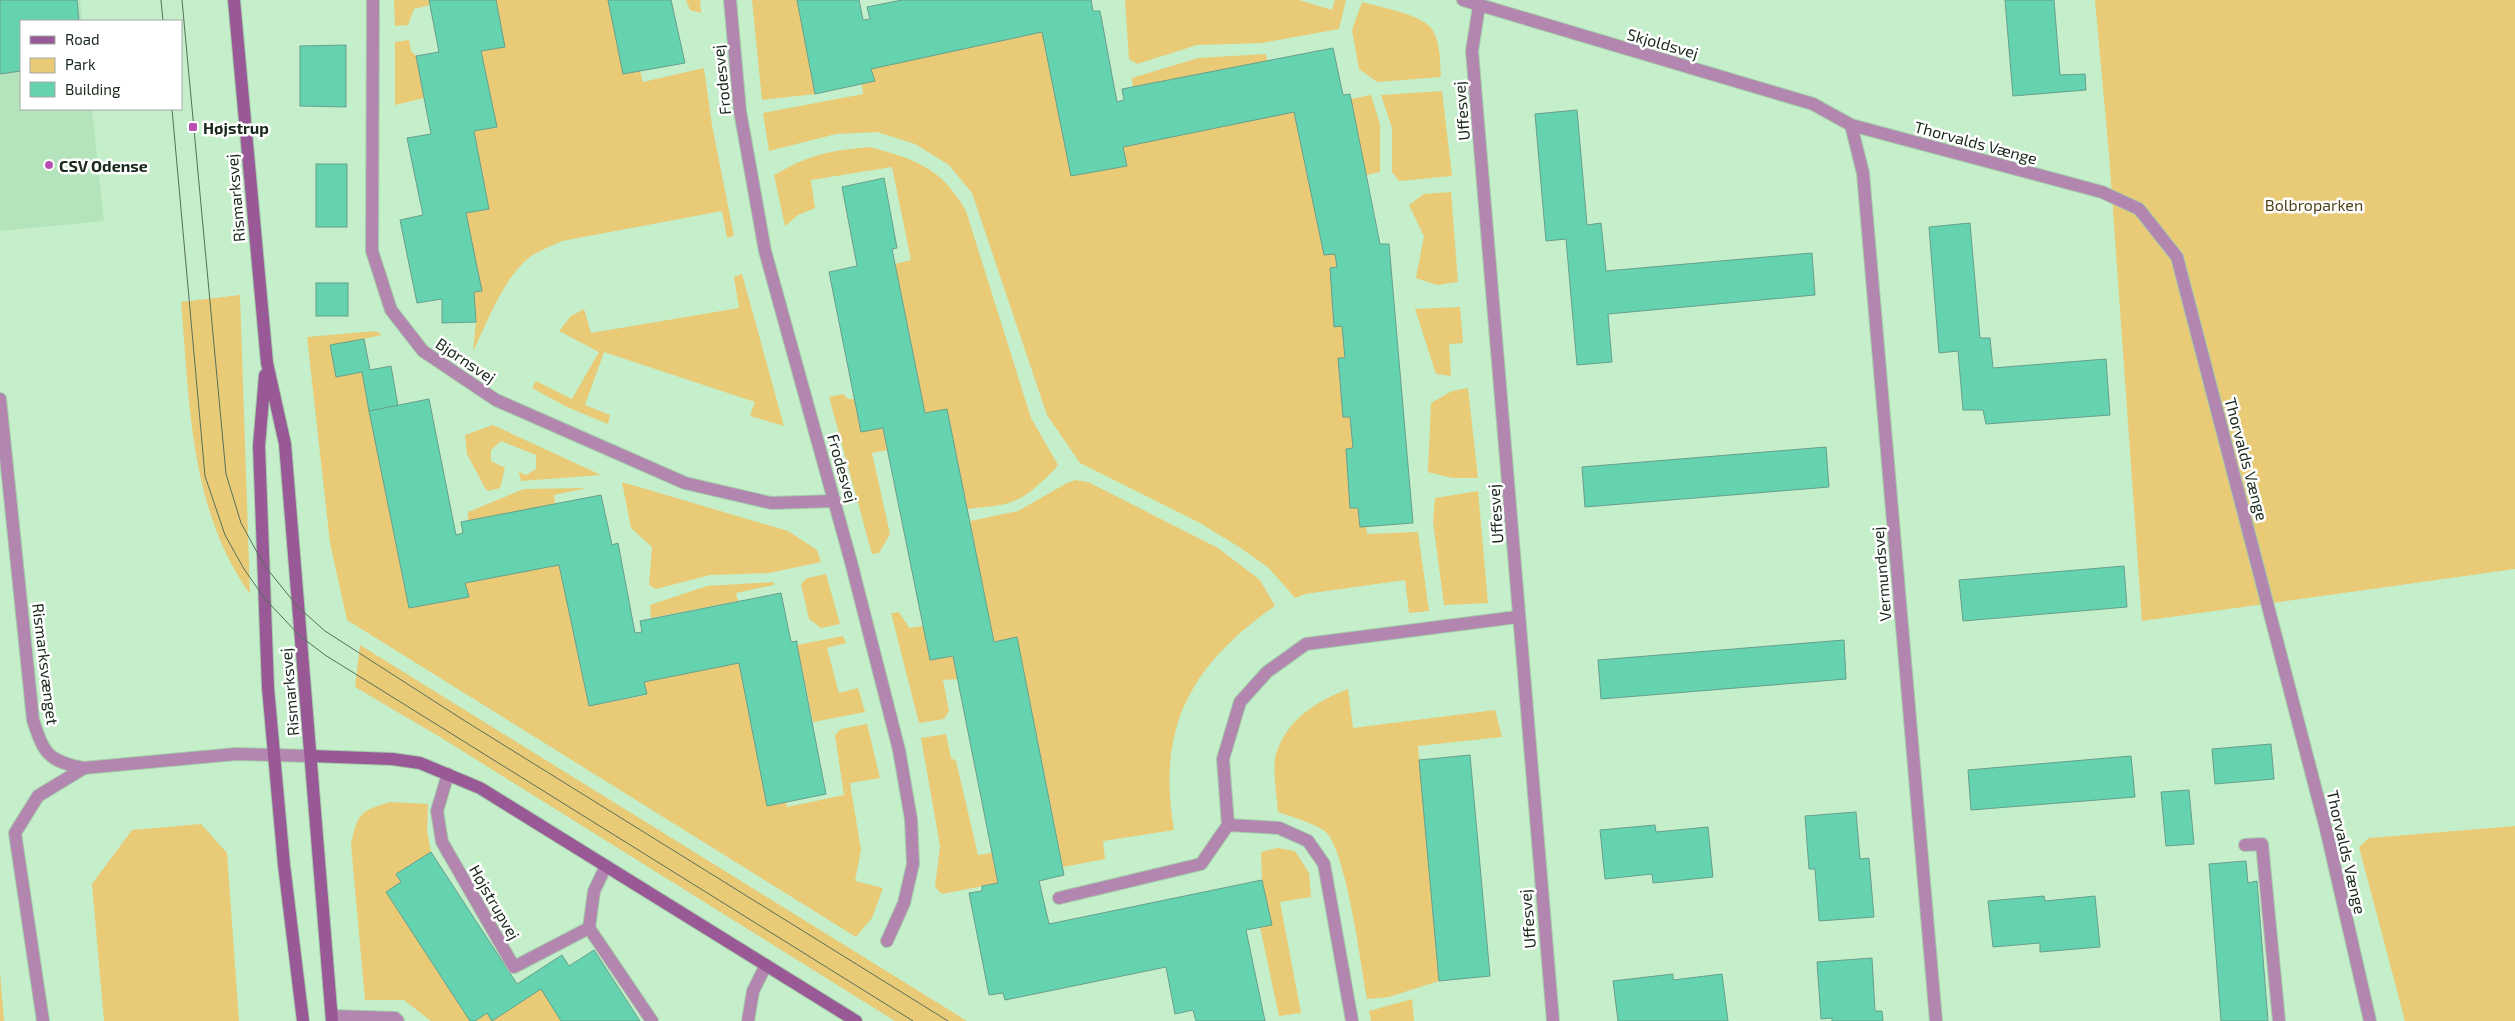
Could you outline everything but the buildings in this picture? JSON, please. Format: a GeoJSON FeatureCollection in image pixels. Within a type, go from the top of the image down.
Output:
{"type":"FeatureCollection","features":[{"type":"Feature","properties":{"kind":"main road","name":"Rismarksvej"},"geometry":{"type":"LineString","coordinates":[[234,0],[267,363],[285,444],[332,1019]]}},
{"type":"Feature","properties":{"kind":"main road","name":"Rismarksvej"},"geometry":{"type":"LineString","coordinates":[[267,363],[259,446],[268,688],[273,755],[302,1021]]}},
{"type":"Feature","properties":{"kind":"main road"},"geometry":{"type":"LineString","coordinates":[[311,756],[392,759],[420,763],[480,788],[856,1021]]}},
{"type":"Feature","properties":{"kind":"street","name":"Bjørnsvej"},"geometry":{"type":"LineString","coordinates":[[373,0],[372,251],[391,310],[423,351],[496,400],[685,482],[771,503],[835,501]]}},
{"type":"Feature","properties":{"kind":"street","name":"Frodesvej"},"geometry":{"type":"LineString","coordinates":[[730,0],[740,111],[765,252],[835,501],[899,750],[911,819],[912,864],[904,903],[887,941]]}},
{"type":"Feature","properties":{"kind":"street","name":"Skjoldsvej"},"geometry":{"type":"LineString","coordinates":[[1463,0],[1812,104],[1851,125]]}},
{"type":"Feature","properties":{"kind":"street","name":"Uffesvej"},"geometry":{"type":"LineString","coordinates":[[1479,6],[1472,51],[1509,480],[1517,617],[1553,1021]]}},
{"type":"Feature","properties":{"kind":"street","name":"Vermundsvej"},"geometry":{"type":"LineString","coordinates":[[1851,125],[1863,173],[1936,1021]]}},
{"type":"Feature","properties":{"kind":"street","name":"Thorvalds Vænge"},"geometry":{"type":"LineString","coordinates":[[1851,125],[2102,192],[2139,209],[2177,257],[2326,829],[2370,1021]]}},
{"type":"Feature","properties":{"kind":"street","name":"Rismarksvænget"},"geometry":{"type":"LineString","coordinates":[[0,399],[34,720],[42,746],[60,763],[84,768],[236,754],[311,756]]}},
{"type":"Feature","properties":{"kind":"street"},"geometry":{"type":"LineString","coordinates":[[1059,898],[1201,864],[1228,825],[1223,759],[1240,702],[1267,672],[1306,644],[1517,617]]}},
{"type":"Feature","properties":{"kind":"street"},"geometry":{"type":"LineString","coordinates":[[43,1021],[15,833],[38,796],[84,768]]}},
{"type":"Feature","properties":{"kind":"street","name":"Højstrupvej"},"geometry":{"type":"LineString","coordinates":[[448,774],[437,811],[442,842],[514,967],[589,928]]}},
{"type":"Feature","properties":{"kind":"street"},"geometry":{"type":"LineString","coordinates":[[1228,825],[1279,828],[1308,840],[1324,864],[1352,1021]]}},
{"type":"Feature","properties":{"kind":"street"},"geometry":{"type":"LineString","coordinates":[[2245,845],[2262,844],[2279,1021]]}},
{"type":"Feature","properties":{"kind":"street"},"geometry":{"type":"LineString","coordinates":[[606,866],[594,891],[589,928],[652,1021]]}},
{"type":"Feature","properties":{"kind":"street"},"geometry":{"type":"LineString","coordinates":[[748,1021],[753,991],[766,965]]}},
{"type":"Feature","properties":{"kind":"street"},"geometry":{"type":"LineString","coordinates":[[332,1019],[395,1018],[398,1021]]}},
{"type":"Feature","properties":{"kind":"shaded area","name":"CSV Odense"},"geometry":{"type":"Polygon","coordinates":[[[0,0],[80,0],[82,20],[20,20],[20,110],[92,110],[104,221],[0,231],[0,0]]]}},
{"type":"Feature","properties":{"kind":"green space"},"geometry":{"type":"Polygon","coordinates":[[[394,0],[429,0],[430,5],[414,9],[408,25],[395,26],[394,0]]]}},
{"type":"Feature","properties":{"kind":"green space"},"geometry":{"type":"Polygon","coordinates":[[[496,0],[608,0],[623,74],[640,71],[643,82],[704,68],[712,125],[734,236],[727,238],[722,211],[562,241],[528,258],[516,271],[495,304],[473,351],[476,322],[466,213],[489,209],[474,131],[497,127],[481,51],[496,0]]]}},
{"type":"Feature","properties":{"kind":"green space"},"geometry":{"type":"Polygon","coordinates":[[[686,0],[700,0],[701,13],[690,10],[686,0]]]}},
{"type":"Feature","properties":{"kind":"green space"},"geometry":{"type":"Polygon","coordinates":[[[752,0],[797,0],[815,94],[762,100],[752,0]]]}},
{"type":"Feature","properties":{"kind":"green space"},"geometry":{"type":"Polygon","coordinates":[[[1125,0],[1299,0],[1332,10],[1335,0],[1346,0],[1339,29],[1262,43],[1197,45],[1137,64],[1129,59],[1125,0]]]}},
{"type":"Feature","properties":{"kind":"green space","name":"Bolbroparken"},"geometry":{"type":"Polygon","coordinates":[[[2095,0],[2515,0],[2515,569],[2142,621],[2109,154],[2095,0]]]}},
{"type":"Feature","properties":{"kind":"green space"},"geometry":{"type":"Polygon","coordinates":[[[1362,2],[1409,15],[1426,23],[1437,39],[1441,77],[1377,82],[1359,69],[1352,30],[1362,2]]]}},
{"type":"Feature","properties":{"kind":"green space"},"geometry":{"type":"Polygon","coordinates":[[[1042,32],[1071,176],[1126,166],[1123,147],[1294,112],[1324,255],[1335,254],[1337,267],[1330,268],[1334,326],[1342,326],[1345,358],[1338,358],[1343,417],[1350,417],[1353,448],[1346,449],[1350,508],[1358,508],[1360,527],[1366,526],[1367,534],[1418,532],[1429,611],[1409,613],[1405,580],[1305,594],[1295,598],[1269,568],[1239,547],[1200,523],[1080,463],[1047,415],[972,193],[949,165],[915,144],[877,132],[836,134],[769,151],[763,113],[863,94],[862,84],[875,81],[871,69],[1042,32]]]}},
{"type":"Feature","properties":{"kind":"green space"},"geometry":{"type":"Polygon","coordinates":[[[409,40],[411,51],[416,56],[424,98],[395,105],[395,42],[409,40]]]}},
{"type":"Feature","properties":{"kind":"green space"},"geometry":{"type":"Polygon","coordinates":[[[1266,54],[1267,61],[1133,87],[1132,78],[1198,58],[1266,54]]]}},
{"type":"Feature","properties":{"kind":"green space"},"geometry":{"type":"Polygon","coordinates":[[[1442,91],[1452,176],[1399,181],[1392,172],[1392,128],[1381,95],[1442,91]]]}},
{"type":"Feature","properties":{"kind":"green space"},"geometry":{"type":"Polygon","coordinates":[[[1371,95],[1380,124],[1380,172],[1366,175],[1351,99],[1371,95]]]}},
{"type":"Feature","properties":{"kind":"green space"},"geometry":{"type":"Polygon","coordinates":[[[870,147],[901,156],[926,167],[937,175],[957,196],[966,211],[1031,418],[1058,465],[1030,492],[1014,501],[1006,504],[967,509],[947,409],[925,413],[895,264],[911,260],[892,167],[811,180],[815,208],[798,215],[785,226],[774,175],[799,162],[820,155],[870,147]]]}},
{"type":"Feature","properties":{"kind":"green space"},"geometry":{"type":"Polygon","coordinates":[[[1451,192],[1458,282],[1437,285],[1416,278],[1424,236],[1409,205],[1424,194],[1451,192]]]}},
{"type":"Feature","properties":{"kind":"green space"},"geometry":{"type":"Polygon","coordinates":[[[742,274],[784,426],[750,416],[755,402],[604,352],[585,405],[610,415],[608,424],[567,407],[532,388],[536,381],[572,399],[599,352],[559,331],[571,316],[584,309],[591,333],[739,308],[734,277],[742,274]]]}},
{"type":"Feature","properties":{"kind":"green space"},"geometry":{"type":"Polygon","coordinates":[[[240,295],[250,594],[230,561],[215,526],[204,490],[196,454],[191,416],[181,302],[240,295]]]}},
{"type":"Feature","properties":{"kind":"green space"},"geometry":{"type":"Polygon","coordinates":[[[1460,307],[1463,343],[1449,344],[1451,376],[1436,374],[1415,309],[1460,307]]]}},
{"type":"Feature","properties":{"kind":"green space"},"geometry":{"type":"Polygon","coordinates":[[[376,331],[382,335],[330,346],[336,377],[362,372],[409,608],[468,597],[465,583],[559,565],[589,706],[647,695],[644,682],[739,663],[767,806],[786,802],[787,807],[844,795],[835,735],[841,729],[867,724],[880,778],[850,783],[861,850],[855,881],[883,888],[872,918],[856,937],[347,620],[330,543],[307,337],[376,331]]]}},
{"type":"Feature","properties":{"kind":"green space"},"geometry":{"type":"Polygon","coordinates":[[[1468,388],[1478,478],[1452,478],[1428,472],[1431,403],[1452,391],[1468,388]]]}},
{"type":"Feature","properties":{"kind":"green space"},"geometry":{"type":"Polygon","coordinates":[[[843,394],[848,399],[854,399],[861,432],[883,428],[888,450],[872,453],[890,534],[879,553],[872,554],[829,397],[843,394]]]}},
{"type":"Feature","properties":{"kind":"green space"},"geometry":{"type":"Polygon","coordinates":[[[493,425],[601,475],[521,481],[519,472],[526,475],[536,469],[536,455],[501,441],[491,450],[491,461],[505,468],[500,488],[488,491],[467,454],[465,435],[493,425]]]}},
{"type":"Feature","properties":{"kind":"green space"},"geometry":{"type":"Polygon","coordinates":[[[1076,480],[1088,482],[1218,548],[1260,580],[1275,606],[1246,628],[1222,651],[1202,675],[1187,701],[1176,729],[1171,759],[1170,793],[1174,830],[1103,841],[1105,859],[1063,867],[1017,637],[994,642],[970,521],[1018,511],[1067,483],[1076,480]]]}},
{"type":"Feature","properties":{"kind":"green space"},"geometry":{"type":"Polygon","coordinates":[[[622,482],[788,531],[817,550],[821,562],[769,573],[710,575],[656,589],[649,585],[652,547],[631,528],[622,482]]]}},
{"type":"Feature","properties":{"kind":"green space"},"geometry":{"type":"Polygon","coordinates":[[[587,488],[554,495],[555,504],[468,521],[468,512],[524,489],[587,488]]]}},
{"type":"Feature","properties":{"kind":"green space"},"geometry":{"type":"Polygon","coordinates":[[[1478,491],[1488,603],[1444,605],[1433,522],[1435,498],[1478,491]]]}},
{"type":"Feature","properties":{"kind":"green space"},"geometry":{"type":"Polygon","coordinates":[[[826,574],[840,624],[821,628],[809,619],[801,584],[807,578],[826,574]]]}},
{"type":"Feature","properties":{"kind":"green space"},"geometry":{"type":"Polygon","coordinates":[[[773,582],[774,585],[736,593],[738,601],[651,618],[650,605],[707,586],[773,582]]]}},
{"type":"Feature","properties":{"kind":"green space"},"geometry":{"type":"Polygon","coordinates":[[[899,612],[909,628],[923,626],[930,660],[953,656],[958,679],[943,680],[949,711],[944,719],[919,723],[891,613],[899,612]]]}},
{"type":"Feature","properties":{"kind":"green space"},"geometry":{"type":"Polygon","coordinates":[[[843,636],[846,643],[827,648],[839,693],[858,688],[865,712],[813,722],[797,645],[843,636]]]}},
{"type":"Feature","properties":{"kind":"green space"},"geometry":{"type":"Polygon","coordinates":[[[360,645],[967,1021],[895,1021],[440,737],[355,687],[360,645]]]}},
{"type":"Feature","properties":{"kind":"green space"},"geometry":{"type":"Polygon","coordinates":[[[1348,689],[1353,728],[1495,710],[1502,737],[1418,746],[1439,981],[1389,997],[1367,999],[1347,887],[1341,864],[1327,833],[1311,824],[1278,812],[1274,766],[1276,754],[1287,731],[1295,721],[1314,706],[1348,689]]]}},
{"type":"Feature","properties":{"kind":"green space"},"geometry":{"type":"Polygon","coordinates":[[[946,734],[951,758],[956,761],[978,855],[992,853],[998,883],[942,894],[935,887],[940,846],[921,738],[946,734]]]}},
{"type":"Feature","properties":{"kind":"green space"},"geometry":{"type":"Polygon","coordinates":[[[390,802],[428,804],[427,831],[431,852],[396,874],[401,882],[386,892],[470,1021],[431,1021],[404,1000],[365,1000],[351,844],[358,820],[362,815],[372,808],[390,802]]]}},
{"type":"Feature","properties":{"kind":"green space"},"geometry":{"type":"Polygon","coordinates":[[[201,824],[227,853],[239,1021],[104,1021],[92,884],[132,830],[201,824]]]}},
{"type":"Feature","properties":{"kind":"green space"},"geometry":{"type":"Polygon","coordinates":[[[2515,826],[2515,1021],[2405,1021],[2359,847],[2369,838],[2515,826]]]}},
{"type":"Feature","properties":{"kind":"green space"},"geometry":{"type":"Polygon","coordinates":[[[1277,848],[1295,851],[1309,873],[1311,897],[1280,902],[1301,1013],[1279,1016],[1260,927],[1272,924],[1262,880],[1261,852],[1277,848]]]}},
{"type":"Feature","properties":{"kind":"green space"},"geometry":{"type":"Polygon","coordinates":[[[0,973],[4,1021],[0,1021],[0,973]]]}},
{"type":"Feature","properties":{"kind":"green space"},"geometry":{"type":"Polygon","coordinates":[[[541,989],[561,1021],[492,1021],[541,989]]]}},
{"type":"Feature","properties":{"kind":"green space"},"geometry":{"type":"Polygon","coordinates":[[[1412,999],[1414,1021],[1371,1021],[1369,1011],[1412,999]]]}},
{"type":"Feature","properties":{"kind":"green space"},"geometry":{"type":"Polygon","coordinates":[[[487,1013],[492,1021],[475,1021],[487,1013]]]}},
{"type":"Feature","properties":{"kind":"tram line"},"geometry":{"type":"LineString","coordinates":[[161,0],[163,20]]}},
{"type":"Feature","properties":{"kind":"tram line"},"geometry":{"type":"LineString","coordinates":[[182,0],[226,474],[241,523],[264,565],[298,607],[325,631],[465,721],[948,1021]]}},
{"type":"Feature","properties":{"kind":"tram line"},"geometry":{"type":"LineString","coordinates":[[172,110],[205,476],[225,535],[244,569],[265,599],[300,636],[325,655],[913,1021]]}},
{"type":"Feature","properties":{"kind":"place","name":"Højstrup"},"geometry":{"type":"Point","coordinates":[193,127]}},
{"type":"Feature","properties":{"kind":"place","name":"CSV Odense"},"geometry":{"type":"Point","coordinates":[49,165]}}]}
